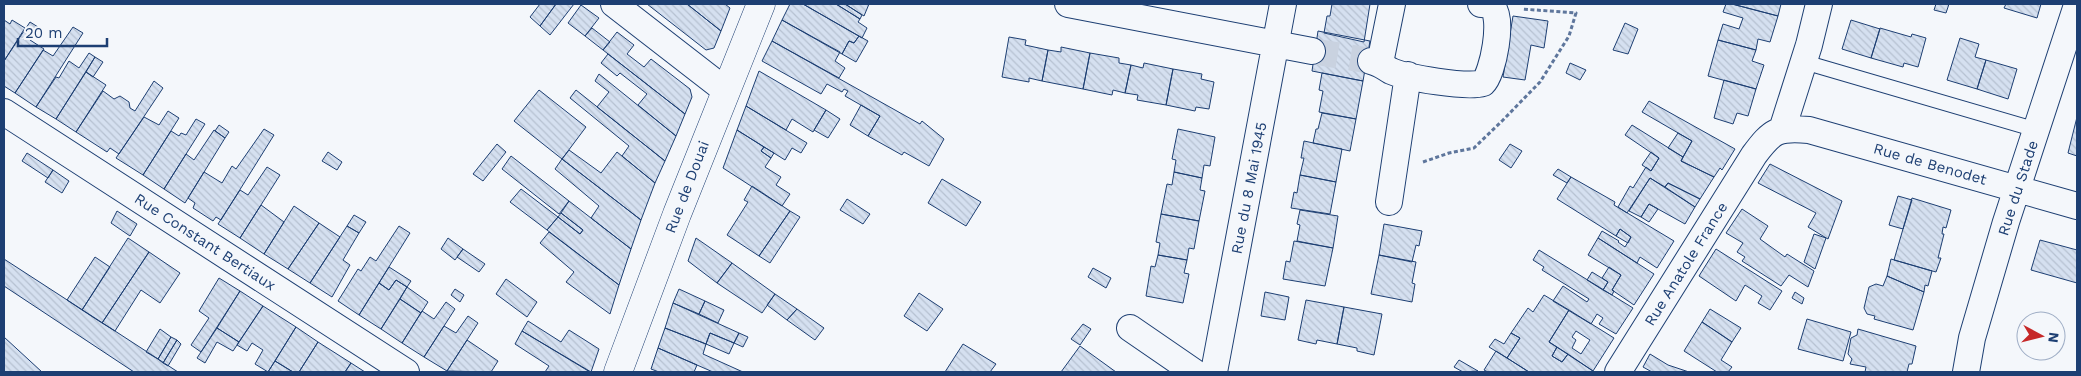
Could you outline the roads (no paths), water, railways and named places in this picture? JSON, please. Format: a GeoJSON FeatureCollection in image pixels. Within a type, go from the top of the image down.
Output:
{"type":"FeatureCollection","features":[{"type":"Feature","properties":{"kind":"street"},"geometry":{"type":"LineString","coordinates":[[614,4],[725,90]]}},
{"type":"Feature","properties":{"kind":"street","name":"Rue de Douai"},"geometry":{"type":"LineString","coordinates":[[618,372],[676,214],[761,4]]}},
{"type":"Feature","properties":{"kind":"street"},"geometry":{"type":"LineString","coordinates":[[1068,4],[1312,51]]}},
{"type":"Feature","properties":{"kind":"street","name":"Rue du 8 Mai 1945"},"geometry":{"type":"LineString","coordinates":[[1214,372],[1283,4]]}},
{"type":"Feature","properties":{"kind":"street"},"geometry":{"type":"LineString","coordinates":[[1392,4],[1375,62],[1392,71],[1467,85],[1483,83],[1488,79],[1498,26],[1498,18],[1492,7],[1481,4]]}},
{"type":"Feature","properties":{"kind":"street"},"geometry":{"type":"LineString","coordinates":[[1782,130],[1804,62],[1819,4]]}},
{"type":"Feature","properties":{"kind":"street","name":"Rue du Stade"},"geometry":{"type":"LineString","coordinates":[[1966,372],[1972,338],[2017,189],[2077,5]]}},
{"type":"Feature","properties":{"kind":"street"},"geometry":{"type":"LineString","coordinates":[[1389,202],[1408,75]]}},
{"type":"Feature","properties":{"kind":"street","name":"Rue Constant Bertiaux"},"geometry":{"type":"LineString","coordinates":[[4,112],[406,372]]}},
{"type":"Feature","properties":{"kind":"street","name":"Rue Anatole France"},"geometry":{"type":"LineString","coordinates":[[1618,372],[1754,155],[1767,137],[1782,130]]}},
{"type":"Feature","properties":{"kind":"street","name":"Rue de Benodet"},"geometry":{"type":"LineString","coordinates":[[1782,130],[1809,130],[2077,206]]}},
{"type":"Feature","properties":{"kind":"street"},"geometry":{"type":"LineString","coordinates":[[1130,328],[1194,372]]}},
{"type":"Feature","properties":{"kind":"lane"},"geometry":{"type":"LineString","coordinates":[[1804,62],[2037,130]]}},
{"type":"Feature","properties":{"kind":"tunnel"},"geometry":{"type":"LineString","coordinates":[[1312,51],[1371,61]]}}]}
